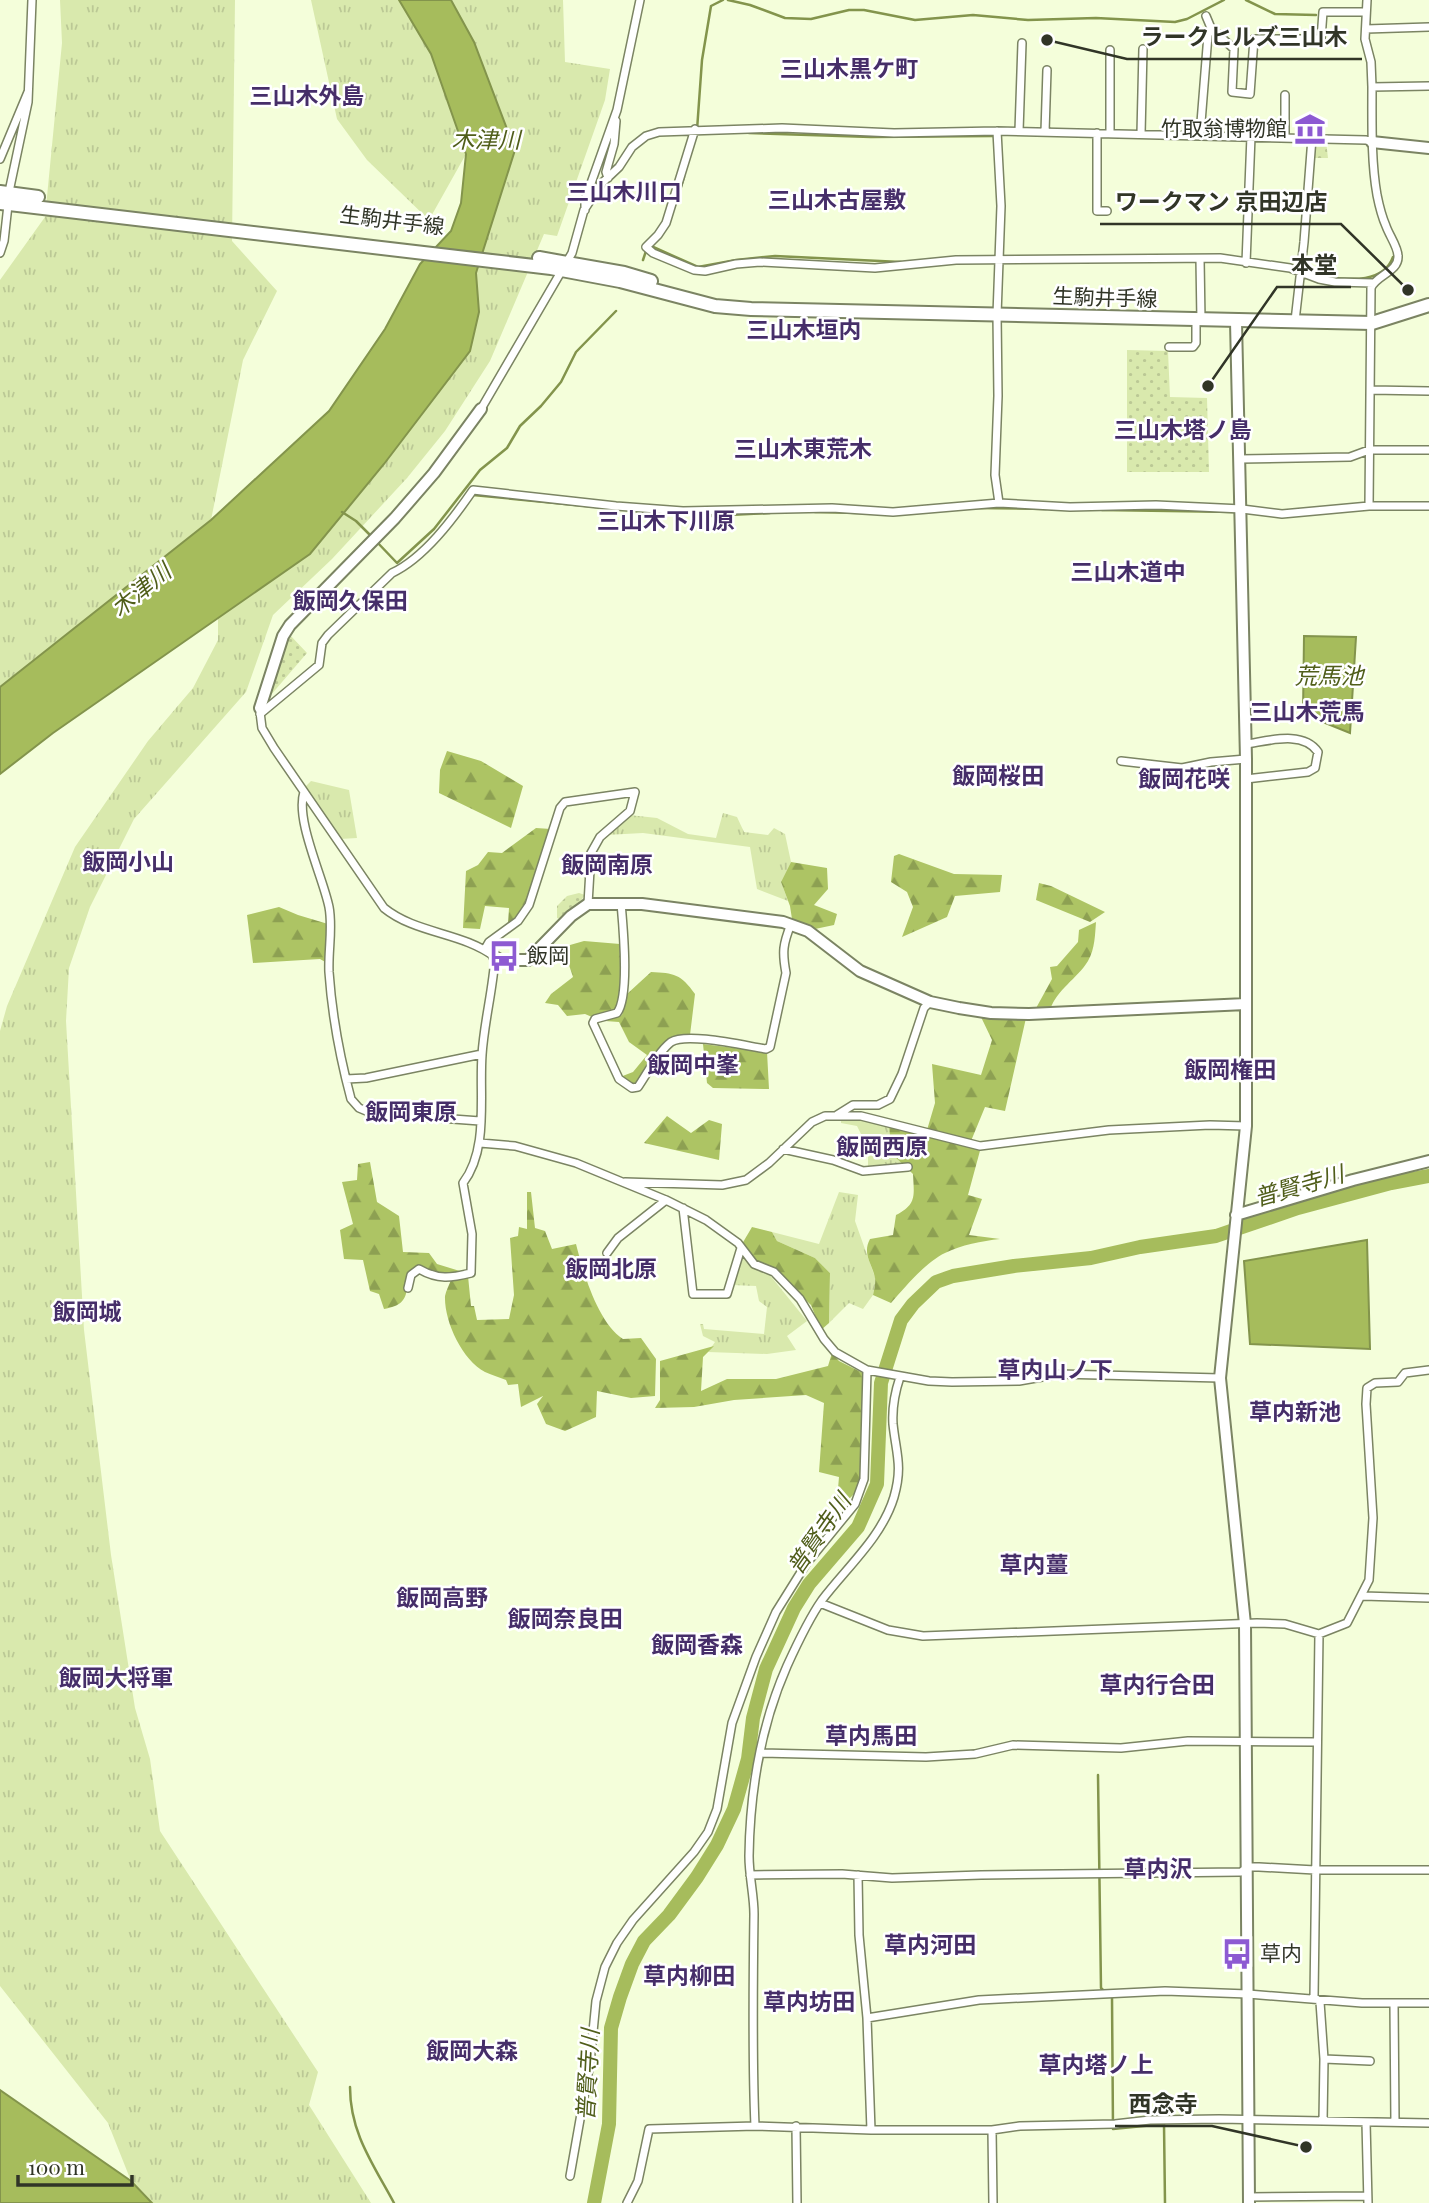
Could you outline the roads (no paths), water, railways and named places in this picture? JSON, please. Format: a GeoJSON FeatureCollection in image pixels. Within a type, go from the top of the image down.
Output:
{"type":"FeatureCollection","features":[{"type":"Feature","properties":{"kind":"main road","name":"生駒井手線"},"geometry":{"type":"LineString","coordinates":[[10,199],[559,265],[715,306],[776,310],[1236,322],[1373,323],[1429,305]]}},
{"type":"Feature","properties":{"kind":"street"},"geometry":{"type":"LineString","coordinates":[[0,253],[29,92],[32,0]]}},
{"type":"Feature","properties":{"kind":"street"},"geometry":{"type":"LineString","coordinates":[[608,178],[606,172],[614,144],[617,110],[640,0]]}},
{"type":"Feature","properties":{"kind":"street"},"geometry":{"type":"LineString","coordinates":[[695,129],[666,223],[659,235],[646,247],[653,253],[694,270],[705,271],[760,262],[875,268],[956,260],[1220,258],[1290,268],[1335,282],[1373,283],[1389,273],[1399,255],[1385,224],[1377,194],[1372,142],[1373,87],[1366,29],[1367,0]]}},
{"type":"Feature","properties":{"kind":"street"},"geometry":{"type":"LineString","coordinates":[[1206,16],[1211,28],[1234,48],[1232,93],[1250,94],[1254,39],[1321,39],[1323,12],[1366,12]]}},
{"type":"Feature","properties":{"kind":"street"},"geometry":{"type":"LineString","coordinates":[[1366,29],[1429,27]]}},
{"type":"Feature","properties":{"kind":"street"},"geometry":{"type":"LineString","coordinates":[[1200,135],[1208,35],[1211,28]]}},
{"type":"Feature","properties":{"kind":"street"},"geometry":{"type":"LineString","coordinates":[[1019,131],[1022,43]]}},
{"type":"Feature","properties":{"kind":"street"},"geometry":{"type":"LineString","coordinates":[[1110,50],[1110,134]]}},
{"type":"Feature","properties":{"kind":"street"},"geometry":{"type":"LineString","coordinates":[[1142,134],[1143,50]]}},
{"type":"Feature","properties":{"kind":"street"},"geometry":{"type":"LineString","coordinates":[[1045,132],[1047,70]]}},
{"type":"Feature","properties":{"kind":"street"},"geometry":{"type":"LineString","coordinates":[[1373,87],[1429,86]]}},
{"type":"Feature","properties":{"kind":"street"},"geometry":{"type":"LineString","coordinates":[[0,159],[29,92]]}},
{"type":"Feature","properties":{"kind":"street"},"geometry":{"type":"LineString","coordinates":[[1285,95],[1285,137]]}},
{"type":"Feature","properties":{"kind":"street"},"geometry":{"type":"LineString","coordinates":[[617,110],[585,200],[572,253],[559,265],[481,410],[434,473],[395,518],[290,625],[283,636],[260,711],[265,733],[384,908],[399,920],[455,936],[485,949],[500,960],[528,960],[571,916],[588,904],[621,903],[791,924],[808,931],[860,971],[930,1002],[991,1013],[1029,1014],[1246,1003]]}},
{"type":"Feature","properties":{"kind":"street"},"geometry":{"type":"LineString","coordinates":[[584,210],[632,147],[646,136],[666,131],[782,128],[894,133],[1019,131],[1251,136],[1366,139],[1372,142],[1429,148]]}},
{"type":"Feature","properties":{"kind":"street"},"geometry":{"type":"LineString","coordinates":[[997,131],[1001,260],[997,315],[995,475],[999,503]]}},
{"type":"Feature","properties":{"kind":"street"},"geometry":{"type":"LineString","coordinates":[[1097,133],[1097,211],[1107,211]]}},
{"type":"Feature","properties":{"kind":"street"},"geometry":{"type":"LineString","coordinates":[[1247,263],[1251,136]]}},
{"type":"Feature","properties":{"kind":"street"},"geometry":{"type":"LineString","coordinates":[[1295,323],[1312,138]]}},
{"type":"Feature","properties":{"kind":"street"},"geometry":{"type":"LineString","coordinates":[[1168,346],[1193,347],[1196,343],[1200,259]]}},
{"type":"Feature","properties":{"kind":"street"},"geometry":{"type":"LineString","coordinates":[[1369,506],[1373,283]]}},
{"type":"Feature","properties":{"kind":"street"},"geometry":{"type":"LineString","coordinates":[[1236,322],[1246,744],[1245,1126],[1220,1378],[1245,1624],[1249,2200],[1367,2199],[1366,2122]]}},
{"type":"Feature","properties":{"kind":"street"},"geometry":{"type":"LineString","coordinates":[[1371,390],[1429,391]]}},
{"type":"Feature","properties":{"kind":"street"},"geometry":{"type":"LineString","coordinates":[[1240,459],[1350,457],[1369,450],[1429,450]]}},
{"type":"Feature","properties":{"kind":"street"},"geometry":{"type":"LineString","coordinates":[[260,711],[319,665],[322,643],[328,635],[445,528],[473,491],[683,511],[832,508],[893,512],[999,503],[1070,507],[1156,505],[1242,509],[1282,514],[1369,506],[1429,506]]}},
{"type":"Feature","properties":{"kind":"street"},"geometry":{"type":"LineString","coordinates":[[1246,744],[1293,738],[1315,747],[1318,752],[1315,768],[1308,772],[1246,779]]}},
{"type":"Feature","properties":{"kind":"street"},"geometry":{"type":"LineString","coordinates":[[1121,761],[1182,768],[1246,759]]}},
{"type":"Feature","properties":{"kind":"street"},"geometry":{"type":"LineString","coordinates":[[304,792],[302,802],[306,825],[329,906],[335,1028],[353,1102],[370,1113],[480,1121]]}},
{"type":"Feature","properties":{"kind":"street"},"geometry":{"type":"LineString","coordinates":[[485,949],[489,942],[518,921],[529,905],[560,808],[565,802],[635,792],[630,811],[600,837],[591,853],[588,861],[588,904]]}},
{"type":"Feature","properties":{"kind":"street"},"geometry":{"type":"LineString","coordinates":[[621,903],[624,984],[620,1008],[617,1013],[595,1019],[593,1023],[619,1079],[632,1088],[638,1087],[667,1046],[677,1040],[694,1039],[766,1049],[771,1046],[786,973],[782,961],[784,943],[791,924]]}},
{"type":"Feature","properties":{"kind":"street"},"geometry":{"type":"LineString","coordinates":[[408,1288],[411,1275],[419,1269],[431,1276],[442,1278],[471,1273],[472,1234],[463,1183],[472,1168],[480,1143],[482,1054],[494,982],[495,957]]}},
{"type":"Feature","properties":{"kind":"street"},"geometry":{"type":"LineString","coordinates":[[836,1116],[853,1105],[878,1105],[890,1099],[907,1061],[924,1008],[930,1002]]}},
{"type":"Feature","properties":{"kind":"street"},"geometry":{"type":"LineString","coordinates":[[346,1079],[366,1078],[482,1054]]}},
{"type":"Feature","properties":{"kind":"street"},"geometry":{"type":"LineString","coordinates":[[624,1182],[722,1185],[746,1180],[812,1122],[825,1116],[861,1116],[980,1146],[1109,1130],[1245,1126]]}},
{"type":"Feature","properties":{"kind":"street"},"geometry":{"type":"LineString","coordinates":[[480,1143],[487,1146],[515,1146],[576,1163],[683,1208],[729,1235],[754,1264],[774,1272],[800,1299],[835,1352],[869,1371],[898,1377],[952,1382],[1018,1381],[1059,1374],[1220,1378]]}},
{"type":"Feature","properties":{"kind":"street"},"geometry":{"type":"LineString","coordinates":[[783,1149],[834,1160],[863,1171],[908,1167]]}},
{"type":"Feature","properties":{"kind":"street"},"geometry":{"type":"LineString","coordinates":[[1236,1218],[1339,1183],[1429,1161]]}},
{"type":"Feature","properties":{"kind":"street"},"geometry":{"type":"LineString","coordinates":[[607,1253],[618,1238],[666,1200]]}},
{"type":"Feature","properties":{"kind":"street"},"geometry":{"type":"LineString","coordinates":[[683,1208],[693,1294],[727,1294],[741,1248]]}},
{"type":"Feature","properties":{"kind":"street"},"geometry":{"type":"LineString","coordinates":[[820,1603],[888,1630],[923,1636],[1245,1624],[1285,1624],[1319,1634],[1348,1623],[1369,1580],[1373,1518],[1367,1388],[1375,1383],[1398,1382],[1405,1373],[1429,1370]]}},
{"type":"Feature","properties":{"kind":"street"},"geometry":{"type":"LineString","coordinates":[[570,2176],[590,2063],[596,2001],[606,1966],[617,1943],[633,1920],[694,1852],[708,1832],[717,1810],[733,1723],[756,1657],[776,1612],[790,1586],[842,1522],[861,1493],[869,1371]]}},
{"type":"Feature","properties":{"kind":"street"},"geometry":{"type":"LineString","coordinates":[[755,2126],[752,2071],[754,1908],[750,1875],[751,1813],[761,1753],[771,1703],[798,1642],[820,1603],[875,1535],[894,1497],[900,1471],[893,1411],[898,1377]]}},
{"type":"Feature","properties":{"kind":"street"},"geometry":{"type":"LineString","coordinates":[[1363,1596],[1429,1598]]}},
{"type":"Feature","properties":{"kind":"street"},"geometry":{"type":"LineString","coordinates":[[1319,1634],[1314,1997],[1320,2002],[1324,2059],[1323,2121]]}},
{"type":"Feature","properties":{"kind":"street"},"geometry":{"type":"LineString","coordinates":[[761,1753],[926,1757],[975,1754],[1013,1745],[1121,1748],[1188,1741],[1317,1742]]}},
{"type":"Feature","properties":{"kind":"street"},"geometry":{"type":"LineString","coordinates":[[750,1875],[858,1875],[892,1878],[1241,1872],[1248,1867],[1429,1870]]}},
{"type":"Feature","properties":{"kind":"street"},"geometry":{"type":"LineString","coordinates":[[858,1875],[871,2130]]}},
{"type":"Feature","properties":{"kind":"street"},"geometry":{"type":"LineString","coordinates":[[867,2018],[979,2000],[1165,1991],[1363,2003],[1429,2003]]}},
{"type":"Feature","properties":{"kind":"street"},"geometry":{"type":"LineString","coordinates":[[1394,2003],[1395,2122]]}},
{"type":"Feature","properties":{"kind":"street"},"geometry":{"type":"LineString","coordinates":[[1324,2059],[1370,2061]]}},
{"type":"Feature","properties":{"kind":"street"},"geometry":{"type":"LineString","coordinates":[[627,2203],[638,2181],[649,2129],[796,2126],[871,2130],[992,2130],[1020,2126],[1115,2124],[1150,2120],[1429,2123]]}},
{"type":"Feature","properties":{"kind":"street"},"geometry":{"type":"LineString","coordinates":[[796,2126],[797,2203]]}},
{"type":"Feature","properties":{"kind":"street"},"geometry":{"type":"LineString","coordinates":[[992,2130],[993,2203]]}},
{"type":"Feature","properties":{"kind":"water","name":"木津川"},"geometry":{"type":"Polygon","coordinates":[[[399,0],[451,0],[474,42],[515,150],[476,273],[479,312],[470,351],[384,464],[310,554],[53,733],[0,774],[0,687],[211,520],[329,411],[385,329],[420,264],[451,231],[461,203],[466,154],[431,54],[399,0]]]}},
{"type":"Feature","properties":{"kind":"water","name":"荒馬池"},"geometry":{"type":"Polygon","coordinates":[[[1304,636],[1356,637],[1350,733],[1303,714],[1304,636]]]}},
{"type":"Feature","properties":{"kind":"water"},"geometry":{"type":"Polygon","coordinates":[[[1367,1240],[1370,1349],[1250,1344],[1244,1261],[1367,1240]]]}},
{"type":"Feature","properties":{"kind":"water"},"geometry":{"type":"Polygon","coordinates":[[[0,2090],[131,2181],[152,2203],[0,2203],[0,2090]]]}},
{"type":"Feature","properties":{"kind":"waterway"},"geometry":{"type":"LineString","coordinates":[[697,130],[702,60],[711,6],[723,0]]}},
{"type":"Feature","properties":{"kind":"waterway"},"geometry":{"type":"LineString","coordinates":[[728,0],[785,18],[811,19],[849,10],[864,10],[915,20],[973,15],[1028,20],[1096,18],[1175,22],[1187,19],[1224,0]]}},
{"type":"Feature","properties":{"kind":"waterway"},"geometry":{"type":"LineString","coordinates":[[1246,0],[1275,14],[1316,15]]}},
{"type":"Feature","properties":{"kind":"waterway"},"geometry":{"type":"LineString","coordinates":[[749,133],[871,137],[994,136]]}},
{"type":"Feature","properties":{"kind":"waterway"},"geometry":{"type":"LineString","coordinates":[[674,207],[684,177]]}},
{"type":"Feature","properties":{"kind":"waterway"},"geometry":{"type":"LineString","coordinates":[[651,246],[698,267],[775,256],[901,262]]}},
{"type":"Feature","properties":{"kind":"waterway"},"geometry":{"type":"LineString","coordinates":[[643,260],[646,251]]}},
{"type":"Feature","properties":{"kind":"waterway"},"geometry":{"type":"LineString","coordinates":[[960,257],[1090,256]]}},
{"type":"Feature","properties":{"kind":"waterway"},"geometry":{"type":"LineString","coordinates":[[1328,277],[1356,279],[1374,276],[1382,272],[1393,257]]}},
{"type":"Feature","properties":{"kind":"waterway"},"geometry":{"type":"LineString","coordinates":[[376,541],[397,563],[434,529],[480,470],[507,448],[520,426],[561,382],[576,352],[616,311]]}},
{"type":"Feature","properties":{"kind":"waterway"},"geometry":{"type":"LineString","coordinates":[[473,495],[596,507]]}},
{"type":"Feature","properties":{"kind":"waterway"},"geometry":{"type":"LineString","coordinates":[[976,508],[1046,509]]}},
{"type":"Feature","properties":{"kind":"waterway"},"geometry":{"type":"LineString","coordinates":[[1102,510],[1235,512]]}},
{"type":"Feature","properties":{"kind":"waterway"},"geometry":{"type":"LineString","coordinates":[[634,511],[709,516],[770,513]]}},
{"type":"Feature","properties":{"kind":"waterway"},"geometry":{"type":"LineString","coordinates":[[342,512],[371,536]]}},
{"type":"Feature","properties":{"kind":"waterway"},"geometry":{"type":"LineString","coordinates":[[815,512],[861,513]]}},
{"type":"Feature","properties":{"kind":"waterway","name":"普賢寺川"},"geometry":{"type":"LineString","coordinates":[[594,2203],[609,2124],[611,2028],[620,1997],[644,1941],[669,1915],[697,1877],[717,1845],[734,1809],[748,1759],[753,1718],[766,1669],[794,1608],[809,1584],[858,1527],[877,1484],[881,1383],[901,1320],[913,1304],[936,1282],[953,1276],[1091,1258],[1140,1247],[1216,1236],[1298,1208],[1391,1183],[1429,1176]]}},
{"type":"Feature","properties":{"kind":"waterway"},"geometry":{"type":"LineString","coordinates":[[1098,1775],[1101,1988],[1104,1991]]}},
{"type":"Feature","properties":{"kind":"waterway"},"geometry":{"type":"LineString","coordinates":[[1112,1997],[1113,2129],[1164,2124],[1165,2203]]}},
{"type":"Feature","properties":{"kind":"waterway"},"geometry":{"type":"LineString","coordinates":[[350,2087],[358,2134],[394,2203]]}},
{"type":"Feature","properties":{"kind":"place","name":"ラークヒルズ三山木"},"geometry":{"type":"Point","coordinates":[1047,40]}},
{"type":"Feature","properties":{"kind":"place","name":"竹取翁博物館"},"geometry":{"type":"Point","coordinates":[1310,129]}},
{"type":"Feature","properties":{"kind":"place","name":"ワークマン 京田辺店"},"geometry":{"type":"Point","coordinates":[1408,290]}},
{"type":"Feature","properties":{"kind":"place","name":"本堂"},"geometry":{"type":"Point","coordinates":[1208,386]}},
{"type":"Feature","properties":{"kind":"place","name":"飯岡"},"geometry":{"type":"Point","coordinates":[504,956]}},
{"type":"Feature","properties":{"kind":"place","name":"草内"},"geometry":{"type":"Point","coordinates":[1237,1954]}},
{"type":"Feature","properties":{"kind":"place","name":"西念寺"},"geometry":{"type":"Point","coordinates":[1306,2147]}},
{"type":"Feature","properties":{"kind":"district","name":"三山木黒ケ町"},"geometry":{"type":"Point","coordinates":[849,69]}},
{"type":"Feature","properties":{"kind":"district","name":"三山木外島"},"geometry":{"type":"Point","coordinates":[307,96]}},
{"type":"Feature","properties":{"kind":"district","name":"三山木川口"},"geometry":{"type":"Point","coordinates":[624,192]}},
{"type":"Feature","properties":{"kind":"district","name":"三山木古屋敷"},"geometry":{"type":"Point","coordinates":[837,200]}},
{"type":"Feature","properties":{"kind":"district","name":"三山木垣内"},"geometry":{"type":"Point","coordinates":[804,330]}},
{"type":"Feature","properties":{"kind":"district","name":"三山木塔ノ島"},"geometry":{"type":"Point","coordinates":[1183,430]}},
{"type":"Feature","properties":{"kind":"district","name":"三山木東荒木"},"geometry":{"type":"Point","coordinates":[803,449]}},
{"type":"Feature","properties":{"kind":"district","name":"三山木下川原"},"geometry":{"type":"Point","coordinates":[666,521]}},
{"type":"Feature","properties":{"kind":"district","name":"三山木道中"},"geometry":{"type":"Point","coordinates":[1128,572]}},
{"type":"Feature","properties":{"kind":"district","name":"飯岡久保田"},"geometry":{"type":"Point","coordinates":[350,601]}},
{"type":"Feature","properties":{"kind":"district","name":"三山木荒馬"},"geometry":{"type":"Point","coordinates":[1307,712]}},
{"type":"Feature","properties":{"kind":"district","name":"飯岡桜田"},"geometry":{"type":"Point","coordinates":[998,776]}},
{"type":"Feature","properties":{"kind":"district","name":"飯岡花咲"},"geometry":{"type":"Point","coordinates":[1184,779]}},
{"type":"Feature","properties":{"kind":"district","name":"飯岡小山"},"geometry":{"type":"Point","coordinates":[128,862]}},
{"type":"Feature","properties":{"kind":"district","name":"飯岡南原"},"geometry":{"type":"Point","coordinates":[607,865]}},
{"type":"Feature","properties":{"kind":"district","name":"飯岡中峯"},"geometry":{"type":"Point","coordinates":[693,1065]}},
{"type":"Feature","properties":{"kind":"district","name":"飯岡権田"},"geometry":{"type":"Point","coordinates":[1230,1070]}},
{"type":"Feature","properties":{"kind":"district","name":"飯岡東原"},"geometry":{"type":"Point","coordinates":[411,1112]}},
{"type":"Feature","properties":{"kind":"district","name":"飯岡西原"},"geometry":{"type":"Point","coordinates":[882,1147]}},
{"type":"Feature","properties":{"kind":"district","name":"飯岡北原"},"geometry":{"type":"Point","coordinates":[611,1269]}},
{"type":"Feature","properties":{"kind":"district","name":"飯岡城"},"geometry":{"type":"Point","coordinates":[87,1312]}},
{"type":"Feature","properties":{"kind":"district","name":"草内山ノ下"},"geometry":{"type":"Point","coordinates":[1055,1370]}},
{"type":"Feature","properties":{"kind":"district","name":"草内新池"},"geometry":{"type":"Point","coordinates":[1295,1412]}},
{"type":"Feature","properties":{"kind":"district","name":"草内薑"},"geometry":{"type":"Point","coordinates":[1034,1565]}},
{"type":"Feature","properties":{"kind":"district","name":"飯岡高野"},"geometry":{"type":"Point","coordinates":[442,1598]}},
{"type":"Feature","properties":{"kind":"district","name":"飯岡奈良田"},"geometry":{"type":"Point","coordinates":[565,1619]}},
{"type":"Feature","properties":{"kind":"district","name":"飯岡香森"},"geometry":{"type":"Point","coordinates":[697,1645]}},
{"type":"Feature","properties":{"kind":"district","name":"飯岡大将軍"},"geometry":{"type":"Point","coordinates":[116,1678]}},
{"type":"Feature","properties":{"kind":"district","name":"草内行合田"},"geometry":{"type":"Point","coordinates":[1157,1685]}},
{"type":"Feature","properties":{"kind":"district","name":"草内馬田"},"geometry":{"type":"Point","coordinates":[871,1736]}},
{"type":"Feature","properties":{"kind":"district","name":"草内沢"},"geometry":{"type":"Point","coordinates":[1158,1869]}},
{"type":"Feature","properties":{"kind":"district","name":"草内河田"},"geometry":{"type":"Point","coordinates":[930,1945]}},
{"type":"Feature","properties":{"kind":"district","name":"草内柳田"},"geometry":{"type":"Point","coordinates":[689,1976]}},
{"type":"Feature","properties":{"kind":"district","name":"草内坊田"},"geometry":{"type":"Point","coordinates":[809,2002]}},
{"type":"Feature","properties":{"kind":"district","name":"飯岡大森"},"geometry":{"type":"Point","coordinates":[472,2051]}},
{"type":"Feature","properties":{"kind":"district","name":"草内塔ノ上"},"geometry":{"type":"Point","coordinates":[1096,2065]}}]}
